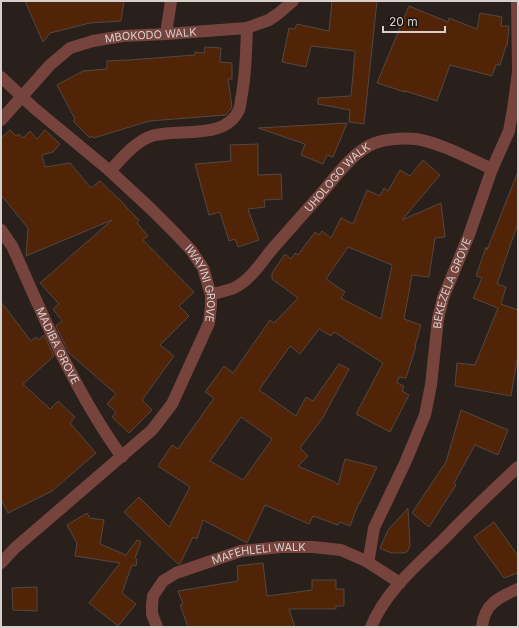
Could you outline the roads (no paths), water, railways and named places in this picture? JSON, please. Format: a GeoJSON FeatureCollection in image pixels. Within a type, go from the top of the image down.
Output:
{"type":"FeatureCollection","features":[{"type":"Feature","properties":{"kind":"street"},"geometry":{"type":"LineString","coordinates":[[166,34],[171,1]]}},
{"type":"Feature","properties":{"kind":"street","name":"MBOKODO WALK"},"geometry":{"type":"LineString","coordinates":[[1,120],[50,65],[70,48],[94,41],[123,36],[247,28],[269,20],[292,1]]}},
{"type":"Feature","properties":{"kind":"street","name":"BEKEZELA GROVE"},"geometry":{"type":"LineString","coordinates":[[366,561],[369,558],[374,528],[425,415],[431,385],[438,319],[444,298],[492,169],[509,131],[514,109],[518,72],[517,1]]}},
{"type":"Feature","properties":{"kind":"street"},"geometry":{"type":"LineString","coordinates":[[110,171],[132,148],[149,137],[163,133],[211,130],[228,123],[235,117],[239,109],[244,84],[247,28]]}},
{"type":"Feature","properties":{"kind":"street","name":"IWAYINI GROVE"},"geometry":{"type":"LineString","coordinates":[[1,77],[22,97],[110,171],[151,208],[190,250],[203,268],[211,295],[209,323],[172,404],[152,430],[15,548],[1,564]]}},
{"type":"Feature","properties":{"kind":"street","name":"UHOLOGO WALK"},"geometry":{"type":"LineString","coordinates":[[211,295],[234,288],[255,271],[340,170],[363,150],[374,144],[401,138],[418,140],[436,144],[492,169]]}},
{"type":"Feature","properties":{"kind":"street","name":"MADIBA GROVE"},"geometry":{"type":"LineString","coordinates":[[1,230],[18,257],[69,369],[88,405],[122,457]]}},
{"type":"Feature","properties":{"kind":"street"},"geometry":{"type":"LineString","coordinates":[[371,627],[379,610],[392,591],[465,517],[518,467]]}},
{"type":"Feature","properties":{"kind":"street","name":"MAFEHLELI WALK"},"geometry":{"type":"LineString","coordinates":[[157,627],[152,614],[152,605],[153,596],[162,581],[176,573],[241,551],[281,547],[313,547],[341,550],[366,561],[400,583]]}},
{"type":"Feature","properties":{"kind":"street"},"geometry":{"type":"LineString","coordinates":[[482,627],[482,619],[489,606],[503,595],[518,589]]}}]}
